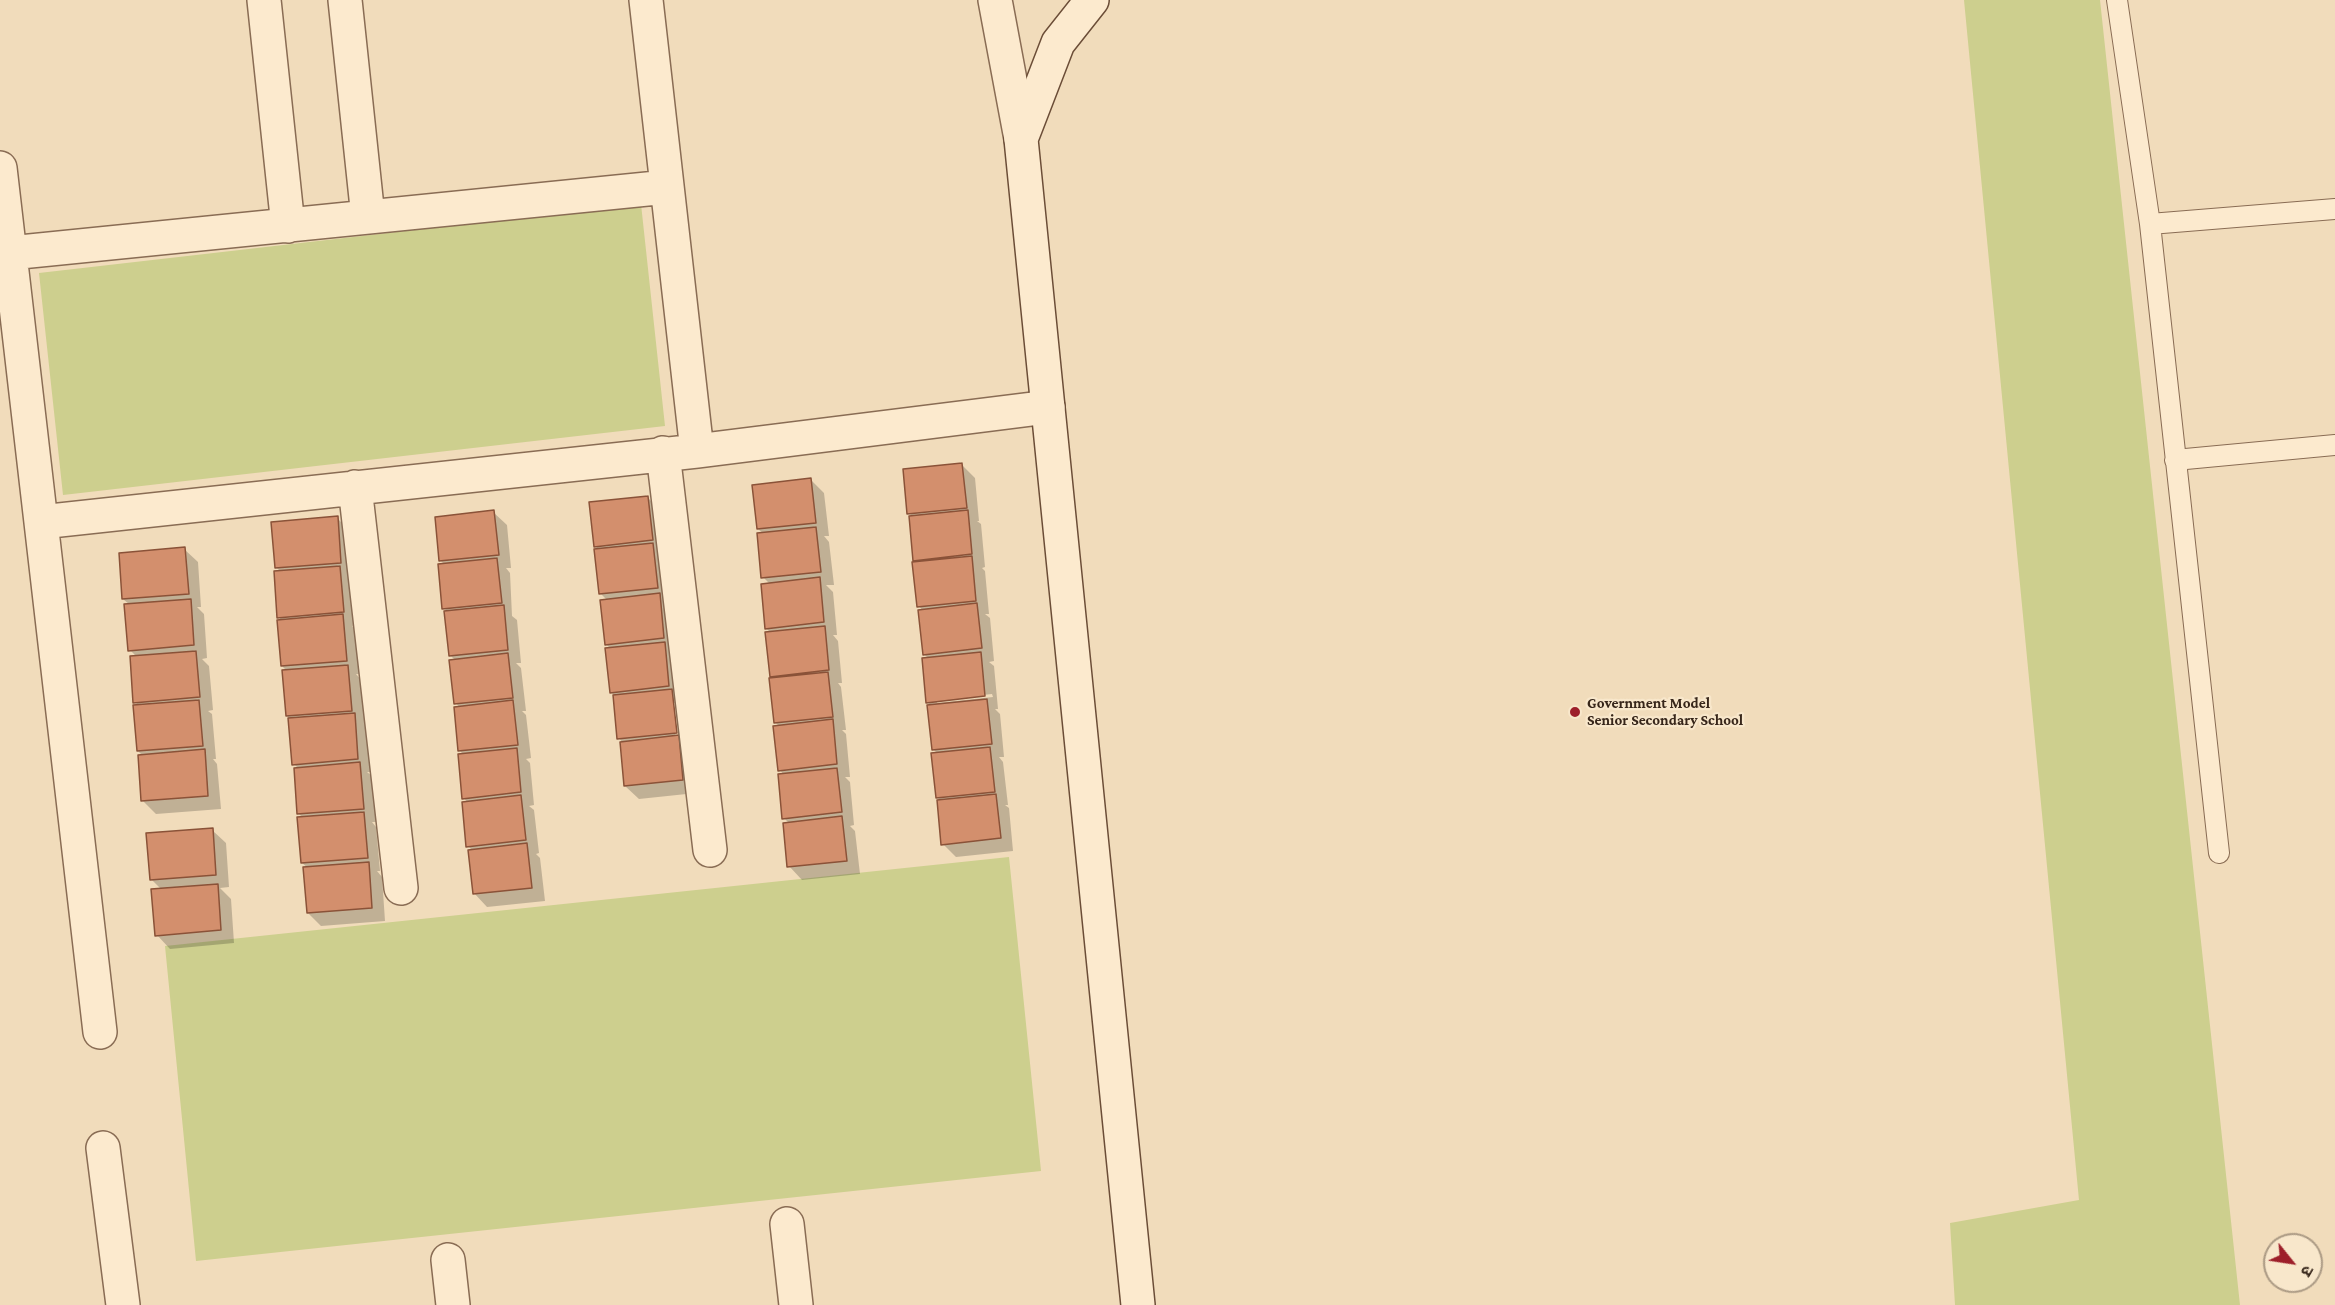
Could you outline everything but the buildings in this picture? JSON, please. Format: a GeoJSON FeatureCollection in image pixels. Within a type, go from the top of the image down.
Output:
{"type":"FeatureCollection","features":[{"type":"Feature","properties":{"kind":"street"},"geometry":{"type":"LineString","coordinates":[[264,0],[288,226]]}},
{"type":"Feature","properties":{"kind":"street"},"geometry":{"type":"LineString","coordinates":[[345,0],[368,216]]}},
{"type":"Feature","properties":{"kind":"street"},"geometry":{"type":"LineString","coordinates":[[646,0],[697,451]]}},
{"type":"Feature","properties":{"kind":"street"},"geometry":{"type":"LineString","coordinates":[[995,0],[1021,139],[1138,1305]]}},
{"type":"Feature","properties":{"kind":"street"},"geometry":{"type":"LineString","coordinates":[[1021,139],[1058,43],[1092,0]]}},
{"type":"Feature","properties":{"kind":"street"},"geometry":{"type":"LineString","coordinates":[[0,168],[100,1032]]}},
{"type":"Feature","properties":{"kind":"street"},"geometry":{"type":"LineString","coordinates":[[10,253],[667,187]]}},
{"type":"Feature","properties":{"kind":"street"},"geometry":{"type":"LineString","coordinates":[[40,522],[697,451],[1048,407]]}},
{"type":"Feature","properties":{"kind":"street"},"geometry":{"type":"LineString","coordinates":[[663,453],[710,850]]}},
{"type":"Feature","properties":{"kind":"street"},"geometry":{"type":"LineString","coordinates":[[355,487],[401,888]]}},
{"type":"Feature","properties":{"kind":"street"},"geometry":{"type":"LineString","coordinates":[[103,1148],[123,1305]]}},
{"type":"Feature","properties":{"kind":"street"},"geometry":{"type":"LineString","coordinates":[[787,1224],[796,1305]]}},
{"type":"Feature","properties":{"kind":"street"},"geometry":{"type":"LineString","coordinates":[[448,1260],[453,1305]]}},
{"type":"Feature","properties":{"kind":"lane"},"geometry":{"type":"LineString","coordinates":[[2117,0],[2150,224],[2219,853]]}},
{"type":"Feature","properties":{"kind":"lane"},"geometry":{"type":"LineString","coordinates":[[2150,224],[2335,209]]}},
{"type":"Feature","properties":{"kind":"lane"},"geometry":{"type":"LineString","coordinates":[[2175,460],[2335,446]]}},
{"type":"Feature","properties":{"kind":"green space"},"geometry":{"type":"Polygon","coordinates":[[[1964,0],[2100,0],[2240,1305],[1955,1305],[1950,1223],[2079,1200],[1964,0]]]}},
{"type":"Feature","properties":{"kind":"green space"},"geometry":{"type":"Polygon","coordinates":[[[641,204],[665,426],[63,495],[39,273],[641,204]]]}},
{"type":"Feature","properties":{"kind":"green space"},"geometry":{"type":"Polygon","coordinates":[[[1009,857],[1041,1171],[196,1261],[165,946],[1009,857]]]}},
{"type":"Feature","properties":{"kind":"place","name":"Government Model Senior Secondary School"},"geometry":{"type":"Point","coordinates":[1575,712]}}]}
